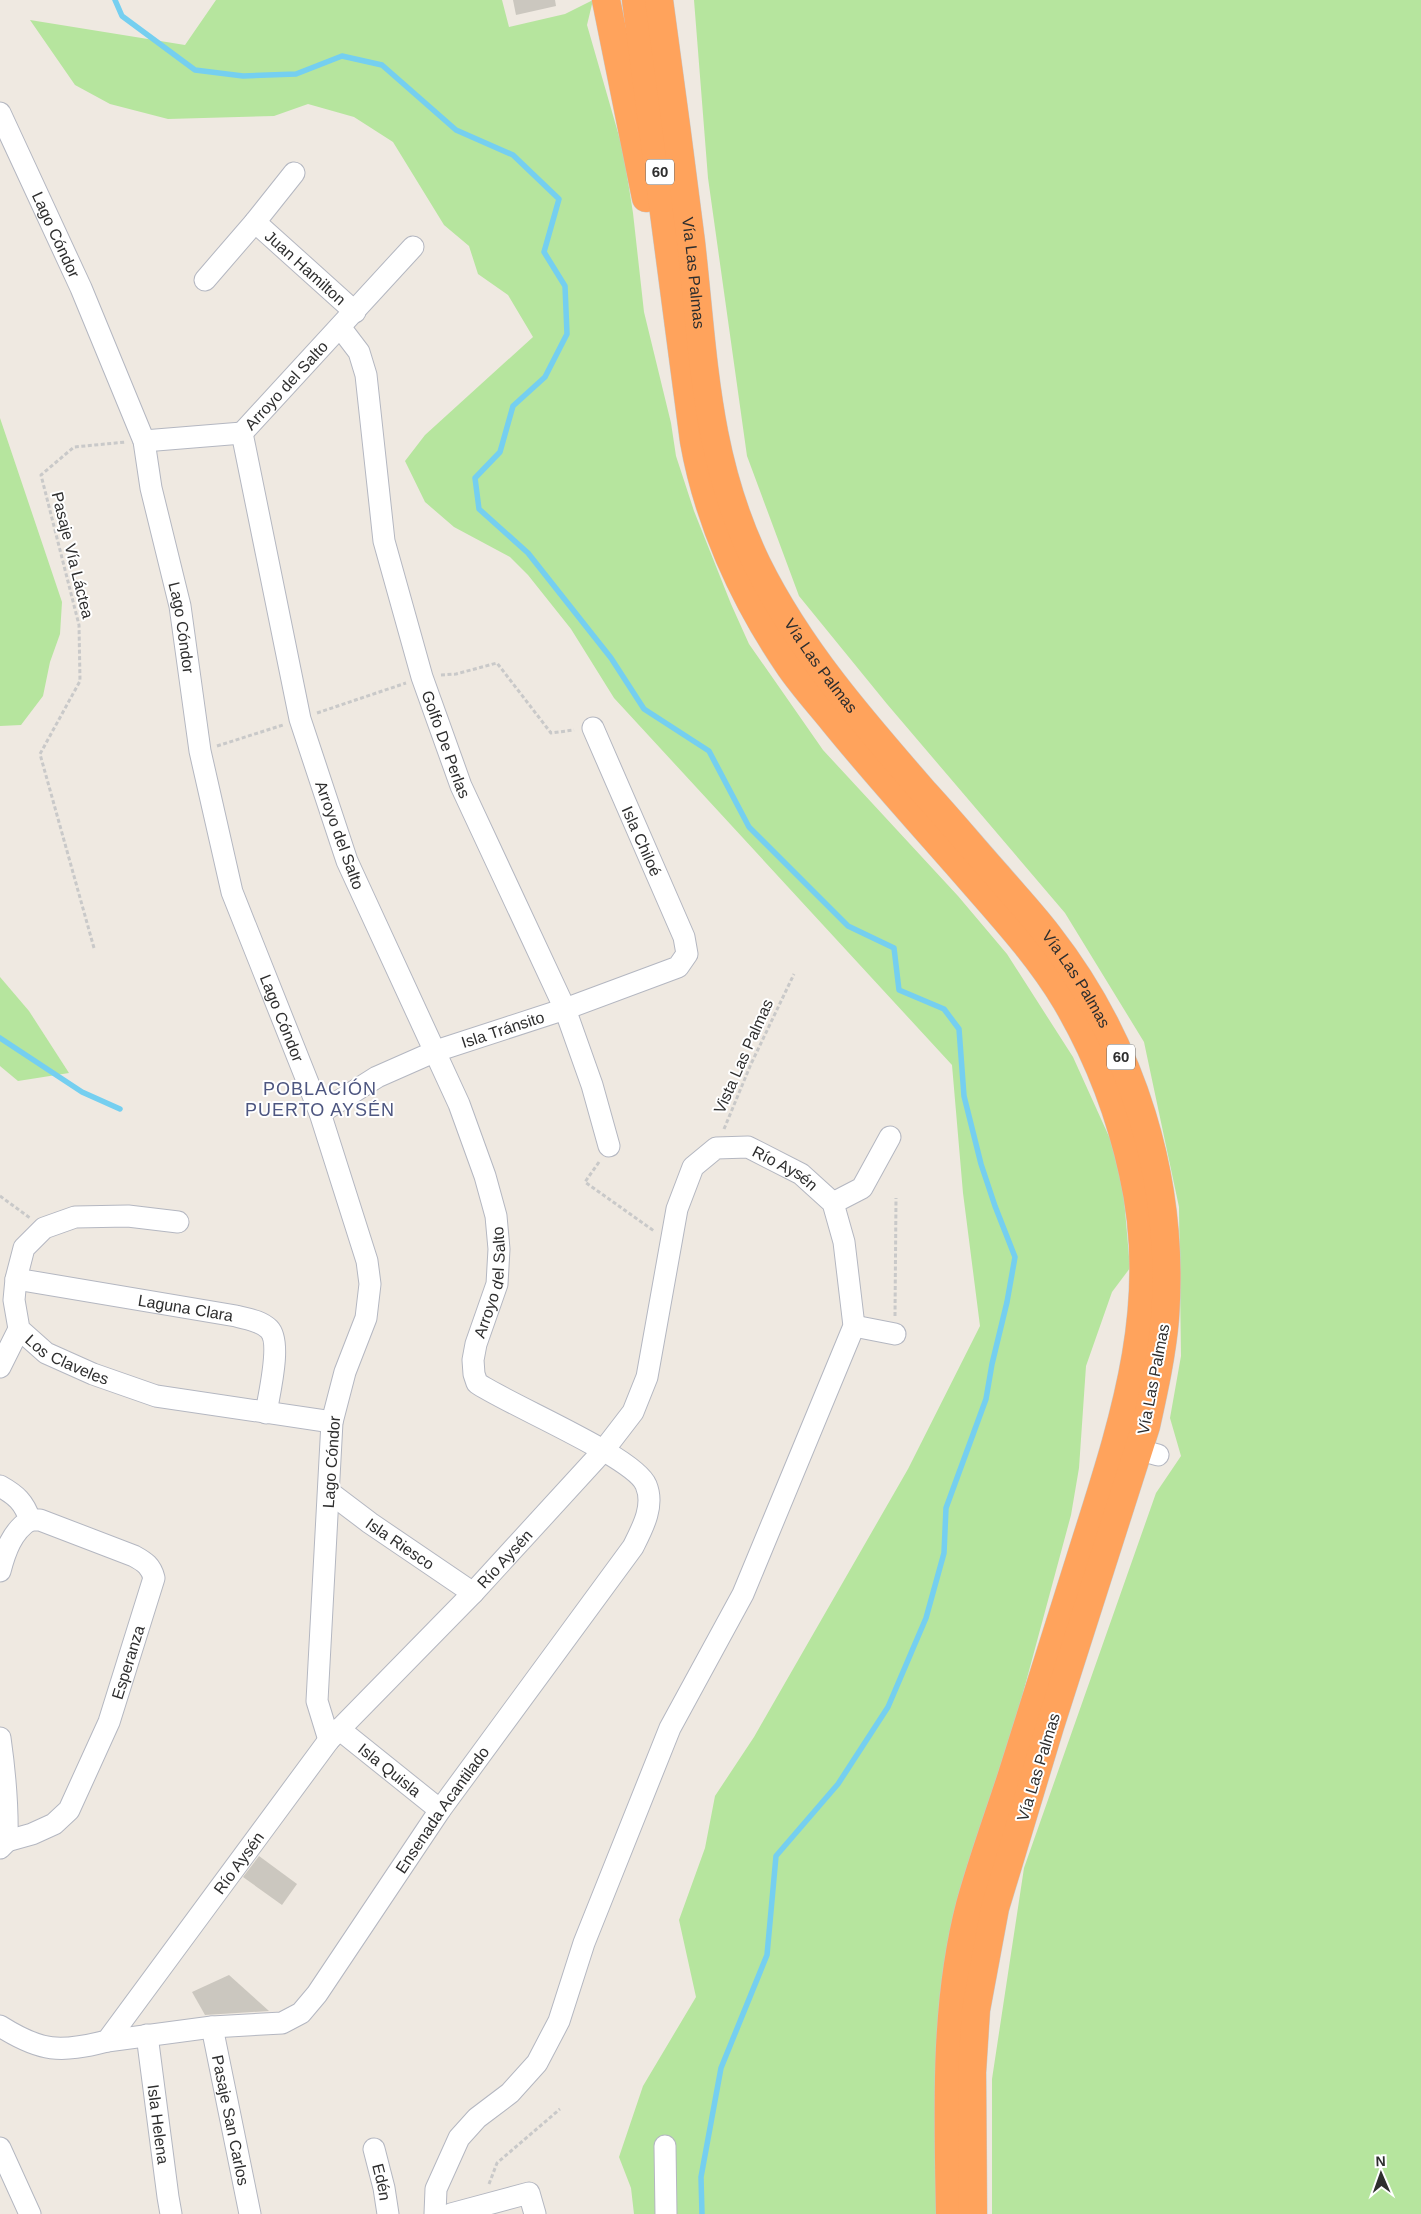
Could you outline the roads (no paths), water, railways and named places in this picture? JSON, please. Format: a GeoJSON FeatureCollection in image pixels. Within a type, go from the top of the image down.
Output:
{"type":"FeatureCollection","features":[{"type":"Feature","properties":{"kind":"highway"},"geometry":{"type":"LineString","coordinates":[[606,0],[657,250],[681,345]]}},
{"type":"Feature","properties":{"kind":"highway","name":"Vía Las Palmas"},"geometry":{"type":"LineString","coordinates":[[636,0],[694,442],[707,499],[742,586],[789,665],[882,780],[1028,947],[1066,1002],[1086,1041],[1116,1110],[1133,1171],[1140,1216],[1143,1252],[1143,1296],[1137,1359],[1129,1394],[1088,1534],[982,1866],[961,1946],[951,2021],[948,2118],[950,2214]]}},
{"type":"Feature","properties":{"kind":"highway","name":"Vía Las Palmas"},"geometry":{"type":"LineString","coordinates":[[660,0],[691,243],[709,414],[727,488],[746,540],[775,598],[820,665],[875,736],[1046,932],[1082,983],[1113,1040],[1139,1104],[1153,1156],[1163,1210],[1167,1284],[1149,1452],[1006,1868],[983,1966],[976,2010],[972,2072],[973,2214]]}},
{"type":"Feature","properties":{"kind":"street","name":"Lago Cóndor"},"geometry":{"type":"LineString","coordinates":[[0,112],[82,288],[144,441],[151,488],[180,606],[200,751],[232,892],[320,1113],[367,1261],[370,1284],[366,1318],[346,1372],[332,1422],[317,1701],[334,1734]]}},
{"type":"Feature","properties":{"kind":"street"},"geometry":{"type":"LineString","coordinates":[[205,280],[294,173]]}},
{"type":"Feature","properties":{"kind":"street","name":"Juan Hamilton"},"geometry":{"type":"LineString","coordinates":[[255,222],[354,312]]}},
{"type":"Feature","properties":{"kind":"street","name":"Arroyo del Salto"},"geometry":{"type":"LineString","coordinates":[[413,247],[242,433],[300,719],[347,861],[459,1104],[496,1216],[498,1249],[497,1284],[476,1344],[473,1360],[477,1384],[603,1451]]}},
{"type":"Feature","properties":{"kind":"street","name":"Golfo De Perlas"},"geometry":{"type":"LineString","coordinates":[[340,328],[359,352],[366,375],[384,541],[422,678],[461,786],[565,1009],[592,1085],[609,1146]]}},
{"type":"Feature","properties":{"kind":"street"},"geometry":{"type":"LineString","coordinates":[[144,441],[242,433]]}},
{"type":"Feature","properties":{"kind":"street","name":"Isla Chiloé"},"geometry":{"type":"LineString","coordinates":[[593,728],[684,936],[687,954]]}},
{"type":"Feature","properties":{"kind":"street","name":"Isla Tránsito"},"geometry":{"type":"LineString","coordinates":[[320,1113],[377,1077],[436,1051],[565,1009],[678,967],[687,954]]}},
{"type":"Feature","properties":{"kind":"street"},"geometry":{"type":"LineString","coordinates":[[833,1203],[862,1188],[890,1137]]}},
{"type":"Feature","properties":{"kind":"street","name":"Río Aysén"},"geometry":{"type":"LineString","coordinates":[[106,2041],[334,1734],[473,1594],[603,1451],[633,1412],[647,1377],[677,1209],[692,1167],[716,1148],[748,1147],[802,1174],[833,1203],[844,1242],[854,1326],[743,1594],[670,1728],[584,1943],[559,2021],[537,2063],[510,2093],[477,2118],[459,2138],[436,2189],[435,2214]]}},
{"type":"Feature","properties":{"kind":"street","name":"Los Claveles"},"geometry":{"type":"LineString","coordinates":[[178,1222],[128,1216],[76,1217],[44,1228],[24,1248],[16,1279],[14,1300],[19,1329],[46,1354],[93,1374],[156,1396],[332,1422]]}},
{"type":"Feature","properties":{"kind":"street","name":"Laguna Clara"},"geometry":{"type":"LineString","coordinates":[[16,1279],[236,1316],[257,1322],[269,1329],[276,1344],[266,1413]]}},
{"type":"Feature","properties":{"kind":"street"},"geometry":{"type":"LineString","coordinates":[[854,1326],[895,1334]]}},
{"type":"Feature","properties":{"kind":"street"},"geometry":{"type":"LineString","coordinates":[[0,1367],[19,1329]]}},
{"type":"Feature","properties":{"kind":"street","name":"Ensenada Acantilado"},"geometry":{"type":"LineString","coordinates":[[106,2041],[212,2027],[282,2024],[301,2014],[317,1994],[440,1810],[633,1547],[646,1521],[647,1486],[637,1472],[603,1451]]}},
{"type":"Feature","properties":{"kind":"street"},"geometry":{"type":"LineString","coordinates":[[0,1486],[17,1496],[26,1507],[30,1520],[22,1525],[2,1557]]}},
{"type":"Feature","properties":{"kind":"street","name":"Isla Riesco"},"geometry":{"type":"LineString","coordinates":[[329,1492],[370,1523],[473,1594]]}},
{"type":"Feature","properties":{"kind":"street","name":"Esperanza"},"geometry":{"type":"LineString","coordinates":[[3,1844],[54,1824],[69,1810],[109,1722],[151,1594],[154,1578],[151,1568],[134,1556],[40,1520],[30,1520]]}},
{"type":"Feature","properties":{"kind":"street","name":"Isla Quisla"},"geometry":{"type":"LineString","coordinates":[[334,1734],[440,1810]]}},
{"type":"Feature","properties":{"kind":"street"},"geometry":{"type":"LineString","coordinates":[[0,1738],[6,1779],[3,1844]]}},
{"type":"Feature","properties":{"kind":"street"},"geometry":{"type":"LineString","coordinates":[[0,2026],[20,2039],[39,2047],[63,2049],[106,2041]]}},
{"type":"Feature","properties":{"kind":"street","name":"Pasaje San Carlos"},"geometry":{"type":"LineString","coordinates":[[212,2027],[250,2214]]}},
{"type":"Feature","properties":{"kind":"street","name":"Isla Helena"},"geometry":{"type":"LineString","coordinates":[[147,2035],[168,2197],[172,2214]]}},
{"type":"Feature","properties":{"kind":"street"},"geometry":{"type":"LineString","coordinates":[[665,2146],[666,2214]]}},
{"type":"Feature","properties":{"kind":"street"},"geometry":{"type":"LineString","coordinates":[[0,2148],[30,2214]]}},
{"type":"Feature","properties":{"kind":"street","name":"Edén"},"geometry":{"type":"LineString","coordinates":[[374,2149],[384,2188],[388,2214]]}},
{"type":"Feature","properties":{"kind":"street"},"geometry":{"type":"LineString","coordinates":[[451,2214],[529,2193],[535,2214]]}},
{"type":"Feature","properties":{"kind":"waterway"},"geometry":{"type":"LineString","coordinates":[[115,0],[122,16],[195,70],[243,76],[296,74],[342,56],[382,65],[456,130],[513,155],[559,199],[544,252],[565,286],[567,334],[545,377],[513,406],[500,452],[475,478],[479,509],[528,553],[611,658],[644,709],[709,751],[749,827],[848,926],[894,948],[899,990],[944,1009],[959,1029],[964,1096],[981,1164],[1015,1257],[986,1399],[946,1508],[944,1553],[926,1618],[888,1707],[838,1784],[776,1856],[767,1955],[721,2068],[701,2177],[702,2214]]}},
{"type":"Feature","properties":{"kind":"waterway"},"geometry":{"type":"LineString","coordinates":[[0,1038],[82,1092],[120,1109]]}},
{"type":"Feature","properties":{"kind":"district","name":"POBLACIÓN PUERTO AYSÉN"},"geometry":{"type":"Point","coordinates":[320,1099]}}]}
